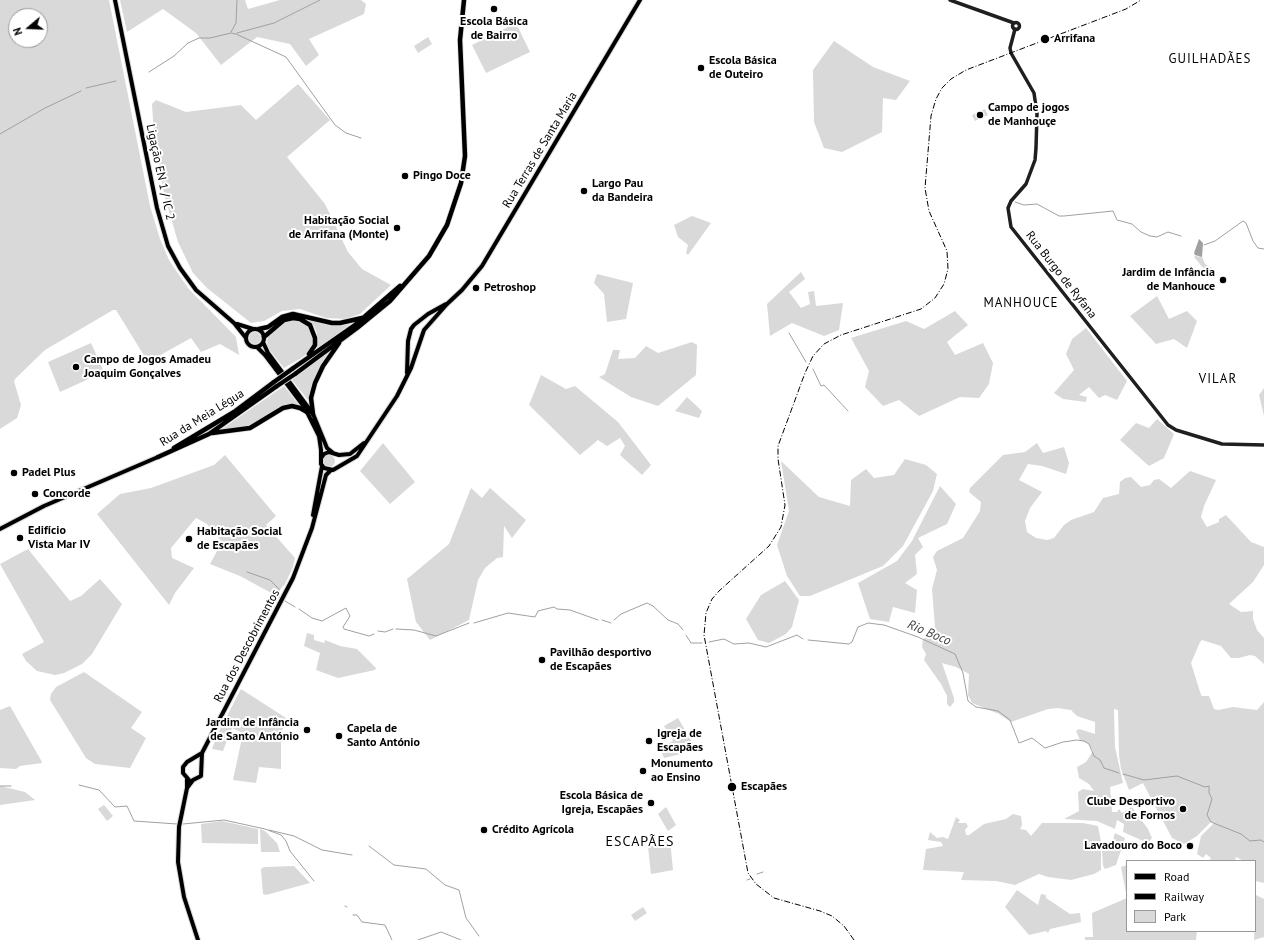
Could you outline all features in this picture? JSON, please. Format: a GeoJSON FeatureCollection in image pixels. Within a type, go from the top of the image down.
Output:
{"type":"FeatureCollection","features":[{"type":"Feature","properties":{"kind":"highway"},"geometry":{"type":"LineString","coordinates":[[276,384],[343,339],[376,313],[410,278],[436,242],[448,217],[459,182],[463,138],[458,40],[463,0]]}},
{"type":"Feature","properties":{"kind":"highway"},"geometry":{"type":"LineString","coordinates":[[301,362],[364,318],[401,287]]}},
{"type":"Feature","properties":{"kind":"highway"},"geometry":{"type":"LineString","coordinates":[[256,329],[268,327],[287,314],[332,323],[344,323],[364,318]]}},
{"type":"Feature","properties":{"kind":"highway"},"geometry":{"type":"LineString","coordinates":[[264,339],[284,320],[293,318],[305,321],[314,332],[315,345],[312,352],[293,372]]}},
{"type":"Feature","properties":{"kind":"highway"},"geometry":{"type":"LineString","coordinates":[[313,414],[311,398],[315,383],[323,366],[343,339]]}},
{"type":"Feature","properties":{"kind":"highway","name":"Rua da Meia Légua"},"geometry":{"type":"LineString","coordinates":[[158,457],[209,434],[276,384]]}},
{"type":"Feature","properties":{"kind":"highway","name":"Rua da Meia Légua"},"geometry":{"type":"LineString","coordinates":[[158,457],[215,424],[276,384]]}},
{"type":"Feature","properties":{"kind":"highway"},"geometry":{"type":"LineString","coordinates":[[209,434],[250,428],[283,408],[292,406],[307,412]]}},
{"type":"Feature","properties":{"kind":"main road","name":"Ligação EN 1 / IC 2"},"geometry":{"type":"LineString","coordinates":[[115,0],[162,230],[180,268],[196,290],[234,323],[246,338]]}},
{"type":"Feature","properties":{"kind":"main road","name":"Rua Terras de Santa Maria"},"geometry":{"type":"LineString","coordinates":[[447,304],[462,290],[486,260],[640,0]]}},
{"type":"Feature","properties":{"kind":"main road","name":"Rua Burgo de Ryfana"},"geometry":{"type":"LineString","coordinates":[[950,0],[1014,23],[1016,22],[1019,25],[1018,28],[1015,29],[1010,48],[1011,53],[1034,92],[1036,114],[1036,148],[1035,160],[1026,184],[1011,201],[1008,208],[1011,227],[1168,425],[1176,430],[1222,444],[1264,446]]}},
{"type":"Feature","properties":{"kind":"main road"},"geometry":{"type":"LineString","coordinates":[[407,375],[408,340],[414,325],[428,314],[447,304]]}},
{"type":"Feature","properties":{"kind":"main road"},"geometry":{"type":"LineString","coordinates":[[336,467],[338,459],[328,448],[313,414],[268,353],[264,339],[256,329],[247,333],[246,338],[250,345],[257,347],[265,354],[307,412],[319,436],[322,466],[331,470],[357,456],[397,396],[411,368],[424,330],[447,304]]}},
{"type":"Feature","properties":{"kind":"main road","name":"Ligação EN 1 / IC 2"},"geometry":{"type":"LineString","coordinates":[[234,323],[246,328],[256,329]]}},
{"type":"Feature","properties":{"kind":"main road"},"geometry":{"type":"LineString","coordinates":[[414,325],[422,324],[424,330]]}},
{"type":"Feature","properties":{"kind":"main road"},"geometry":{"type":"LineString","coordinates":[[257,347],[264,339]]}},
{"type":"Feature","properties":{"kind":"main road"},"geometry":{"type":"LineString","coordinates":[[408,340],[411,345],[419,343]]}},
{"type":"Feature","properties":{"kind":"main road"},"geometry":{"type":"LineString","coordinates":[[321,458],[324,454],[350,454],[366,441]]}},
{"type":"Feature","properties":{"kind":"main road","name":"Rua da Meia Légua"},"geometry":{"type":"LineString","coordinates":[[0,529],[44,506],[158,457]]}},
{"type":"Feature","properties":{"kind":"main road","name":"Rua dos Descobrimentos"},"geometry":{"type":"LineString","coordinates":[[305,546],[322,466]]}},
{"type":"Feature","properties":{"kind":"main road","name":"Rua dos Descobrimentos"},"geometry":{"type":"LineString","coordinates":[[187,788],[193,780],[201,776],[202,753],[293,578],[305,546],[326,475],[331,470]]}},
{"type":"Feature","properties":{"kind":"main road"},"geometry":{"type":"LineString","coordinates":[[191,760],[202,753]]}},
{"type":"Feature","properties":{"kind":"main road"},"geometry":{"type":"LineString","coordinates":[[191,760],[201,765]]}},
{"type":"Feature","properties":{"kind":"main road","name":"Rua dos Descobrimentos"},"geometry":{"type":"LineString","coordinates":[[191,760],[183,767],[183,774],[187,779],[187,788],[179,827],[178,862],[184,897],[198,940]]}},
{"type":"Feature","properties":{"kind":"main road"},"geometry":{"type":"LineString","coordinates":[[187,779],[193,780]]}},
{"type":"Feature","properties":{"kind":"green space"},"geometry":{"type":"Polygon","coordinates":[[[0,0],[109,0],[150,206],[160,239],[169,260],[188,288],[236,337],[239,355],[220,344],[201,352],[191,338],[148,362],[116,310],[113,310],[45,350],[16,378],[14,381],[21,405],[17,418],[0,429],[0,0]]]}},
{"type":"Feature","properties":{"kind":"green space"},"geometry":{"type":"Polygon","coordinates":[[[120,0],[245,0],[248,9],[280,0],[361,0],[366,4],[364,14],[309,39],[319,55],[306,66],[290,44],[257,37],[221,65],[196,33],[163,9],[127,32],[120,0]]]}},
{"type":"Feature","properties":{"kind":"green space"},"geometry":{"type":"Polygon","coordinates":[[[516,23],[530,52],[486,73],[472,45],[516,23]]]}},
{"type":"Feature","properties":{"kind":"green space"},"geometry":{"type":"Polygon","coordinates":[[[428,37],[432,44],[418,53],[414,46],[428,37]]]}},
{"type":"Feature","properties":{"kind":"green space"},"geometry":{"type":"Polygon","coordinates":[[[834,41],[873,67],[910,81],[896,100],[883,98],[882,132],[842,152],[824,148],[814,122],[813,70],[834,41]]]}},
{"type":"Feature","properties":{"kind":"green space"},"geometry":{"type":"Polygon","coordinates":[[[298,84],[330,120],[287,157],[325,204],[348,252],[362,269],[391,285],[360,314],[345,319],[326,318],[300,309],[282,311],[264,321],[251,323],[207,288],[193,273],[178,242],[164,194],[154,136],[152,104],[156,100],[186,112],[241,105],[256,120],[298,84]]]}},
{"type":"Feature","properties":{"kind":"green space","name":"Campo de jogos de Manhouçe"},"geometry":{"type":"Polygon","coordinates":[[[985,109],[988,115],[975,121],[972,115],[985,109]]]}},
{"type":"Feature","properties":{"kind":"green space"},"geometry":{"type":"Polygon","coordinates":[[[692,216],[711,223],[688,255],[686,253],[688,245],[678,237],[674,225],[692,216]]]}},
{"type":"Feature","properties":{"kind":"green space"},"geometry":{"type":"Polygon","coordinates":[[[1194,257],[1202,257],[1205,264],[1212,268],[1208,274],[1194,257]]]}},
{"type":"Feature","properties":{"kind":"green space"},"geometry":{"type":"Polygon","coordinates":[[[801,272],[805,279],[789,292],[801,308],[810,304],[808,292],[814,291],[816,306],[843,303],[839,330],[824,336],[792,323],[770,336],[767,304],[801,272]]]}},
{"type":"Feature","properties":{"kind":"green space"},"geometry":{"type":"Polygon","coordinates":[[[597,274],[633,283],[626,319],[607,322],[604,294],[594,283],[597,274]]]}},
{"type":"Feature","properties":{"kind":"green space"},"geometry":{"type":"Polygon","coordinates":[[[1157,296],[1169,319],[1187,311],[1197,321],[1187,348],[1174,339],[1156,344],[1130,316],[1157,296]]]}},
{"type":"Feature","properties":{"kind":"green space"},"geometry":{"type":"Polygon","coordinates":[[[955,311],[968,325],[947,342],[955,355],[983,343],[993,363],[989,384],[979,398],[960,397],[919,416],[899,400],[883,406],[865,387],[869,371],[851,338],[906,321],[924,329],[955,311]]]}},
{"type":"Feature","properties":{"kind":"green space"},"geometry":{"type":"Polygon","coordinates":[[[301,317],[327,325],[338,326],[351,324],[314,351],[317,333],[314,326],[301,317]]]}},
{"type":"Feature","properties":{"kind":"green space"},"geometry":{"type":"Polygon","coordinates":[[[288,320],[299,320],[309,327],[314,341],[312,349],[303,357],[284,368],[268,348],[267,341],[269,334],[288,320]]]}},
{"type":"Feature","properties":{"kind":"green space"},"geometry":{"type":"Polygon","coordinates":[[[1086,328],[1127,381],[1117,400],[1105,395],[1099,398],[1089,387],[1079,395],[1087,397],[1086,402],[1063,399],[1054,393],[1074,370],[1066,354],[1072,339],[1086,328]]]}},
{"type":"Feature","properties":{"kind":"green space"},"geometry":{"type":"Polygon","coordinates":[[[257,332],[260,333],[260,343],[253,344],[250,343],[249,336],[250,333],[257,332]]]}},
{"type":"Feature","properties":{"kind":"green space"},"geometry":{"type":"Polygon","coordinates":[[[692,342],[697,345],[696,375],[658,406],[631,397],[599,377],[605,374],[613,350],[620,350],[618,359],[635,358],[646,346],[658,353],[692,342]]]}},
{"type":"Feature","properties":{"kind":"green space","name":"Campo de Jogos Amadeu Joaquim Gonçalves"},"geometry":{"type":"Polygon","coordinates":[[[91,343],[104,372],[60,392],[48,362],[91,343]]]}},
{"type":"Feature","properties":{"kind":"green space"},"geometry":{"type":"Polygon","coordinates":[[[332,349],[315,377],[308,400],[292,380],[332,349]]]}},
{"type":"Feature","properties":{"kind":"green space"},"geometry":{"type":"Polygon","coordinates":[[[541,375],[566,389],[575,386],[618,422],[651,465],[642,475],[620,455],[625,446],[620,438],[607,446],[598,440],[580,455],[529,405],[541,375]]]}},
{"type":"Feature","properties":{"kind":"green space"},"geometry":{"type":"Polygon","coordinates":[[[284,386],[298,404],[282,407],[248,427],[222,429],[284,386]]]}},
{"type":"Feature","properties":{"kind":"green space"},"geometry":{"type":"Polygon","coordinates":[[[1264,388],[1264,416],[1259,395],[1264,388]]]}},
{"type":"Feature","properties":{"kind":"green space"},"geometry":{"type":"Polygon","coordinates":[[[687,397],[702,411],[699,418],[675,411],[687,397]]]}},
{"type":"Feature","properties":{"kind":"green space"},"geometry":{"type":"Polygon","coordinates":[[[1157,419],[1174,434],[1164,458],[1149,466],[1120,440],[1136,423],[1149,428],[1157,419]]]}},
{"type":"Feature","properties":{"kind":"green space"},"geometry":{"type":"Polygon","coordinates":[[[383,443],[415,482],[390,504],[360,471],[383,443]]]}},
{"type":"Feature","properties":{"kind":"green space"},"geometry":{"type":"Polygon","coordinates":[[[1037,443],[1043,453],[1064,447],[1069,463],[1066,474],[1042,466],[1028,464],[1019,480],[1042,492],[1030,508],[1025,521],[1027,532],[1036,538],[1047,540],[1054,538],[1064,525],[1071,520],[1094,512],[1103,498],[1119,494],[1120,482],[1125,478],[1131,477],[1141,487],[1150,485],[1154,480],[1159,479],[1171,488],[1190,471],[1216,480],[1204,506],[1201,517],[1207,527],[1219,522],[1219,519],[1226,515],[1251,542],[1264,547],[1264,565],[1253,582],[1229,604],[1241,612],[1253,611],[1253,619],[1257,630],[1264,638],[1264,664],[1255,656],[1250,655],[1239,658],[1231,658],[1221,646],[1202,640],[1191,663],[1201,695],[1209,696],[1214,709],[1218,710],[1233,707],[1257,710],[1264,702],[1264,883],[1256,881],[1256,860],[1242,860],[1236,857],[1235,860],[1210,860],[1211,858],[1206,854],[1203,858],[1197,854],[1201,836],[1214,823],[1211,822],[1197,836],[1184,844],[1172,838],[1143,783],[1129,790],[1121,769],[1119,755],[1118,710],[1114,709],[1115,747],[1123,783],[1110,787],[1112,812],[1117,812],[1119,809],[1122,813],[1132,807],[1148,829],[1152,838],[1148,843],[1123,832],[1124,824],[1117,820],[1115,829],[1097,821],[1064,819],[1079,811],[1078,792],[1083,789],[1094,791],[1089,784],[1079,778],[1077,767],[1086,762],[1093,751],[1089,744],[1080,740],[1076,731],[1079,729],[1095,734],[1095,722],[1077,716],[1071,710],[1058,708],[1048,709],[1011,722],[999,714],[972,703],[968,695],[969,674],[956,667],[942,663],[954,698],[954,702],[950,707],[947,704],[947,696],[941,684],[924,660],[926,654],[922,647],[923,639],[932,635],[935,627],[932,589],[937,570],[933,557],[937,551],[963,538],[980,511],[981,502],[969,492],[970,488],[1003,455],[1025,452],[1037,443]]]}},
{"type":"Feature","properties":{"kind":"green space"},"geometry":{"type":"Polygon","coordinates":[[[225,455],[276,516],[266,525],[295,558],[293,567],[285,584],[275,595],[240,576],[210,564],[222,542],[207,524],[196,518],[171,548],[172,558],[194,568],[175,593],[169,605],[97,514],[120,494],[151,488],[214,465],[225,455]]]}},
{"type":"Feature","properties":{"kind":"green space"},"geometry":{"type":"Polygon","coordinates":[[[327,455],[331,455],[335,461],[331,467],[327,467],[323,463],[323,459],[327,455]]]}},
{"type":"Feature","properties":{"kind":"green space"},"geometry":{"type":"Polygon","coordinates":[[[905,459],[926,465],[937,474],[933,491],[903,546],[883,566],[810,596],[800,596],[787,576],[777,545],[789,511],[781,461],[819,497],[850,506],[851,480],[866,469],[874,478],[894,475],[905,459]]]}},
{"type":"Feature","properties":{"kind":"green space"},"geometry":{"type":"Polygon","coordinates":[[[940,486],[956,504],[947,524],[918,538],[923,547],[915,555],[917,574],[905,583],[917,590],[915,613],[893,607],[889,622],[870,619],[858,583],[897,561],[912,541],[940,486]]]}},
{"type":"Feature","properties":{"kind":"green space"},"geometry":{"type":"Polygon","coordinates":[[[471,488],[482,498],[490,488],[526,520],[512,538],[504,526],[503,557],[497,558],[485,568],[478,580],[469,620],[430,640],[416,622],[407,579],[449,544],[471,488]]]}},
{"type":"Feature","properties":{"kind":"green space"},"geometry":{"type":"Polygon","coordinates":[[[28,549],[70,601],[81,596],[100,579],[122,604],[92,654],[82,664],[64,673],[55,675],[37,671],[26,661],[22,654],[44,642],[0,564],[28,549]]]}},
{"type":"Feature","properties":{"kind":"green space"},"geometry":{"type":"Polygon","coordinates":[[[785,581],[799,600],[792,627],[786,634],[769,643],[758,640],[746,619],[761,595],[785,581]]]}},
{"type":"Feature","properties":{"kind":"green space"},"geometry":{"type":"Polygon","coordinates":[[[307,633],[314,635],[314,640],[324,643],[325,640],[340,646],[357,649],[376,668],[375,670],[338,678],[316,670],[320,653],[304,646],[307,633]]]}},
{"type":"Feature","properties":{"kind":"green space"},"geometry":{"type":"Polygon","coordinates":[[[84,672],[142,712],[131,728],[146,738],[130,768],[95,764],[86,758],[50,700],[51,694],[56,687],[84,672]]]}},
{"type":"Feature","properties":{"kind":"green space"},"geometry":{"type":"Polygon","coordinates":[[[241,689],[286,718],[281,735],[281,769],[259,767],[256,783],[233,780],[243,733],[232,728],[223,751],[212,749],[217,735],[241,689]]]}},
{"type":"Feature","properties":{"kind":"green space"},"geometry":{"type":"Polygon","coordinates":[[[10,706],[42,763],[20,766],[16,769],[0,768],[0,710],[10,706]]]}},
{"type":"Feature","properties":{"kind":"green space"},"geometry":{"type":"Polygon","coordinates":[[[678,718],[695,747],[681,754],[664,758],[660,748],[673,741],[664,726],[678,718]]]}},
{"type":"Feature","properties":{"kind":"green space"},"geometry":{"type":"Polygon","coordinates":[[[0,786],[25,792],[35,800],[0,805],[0,786]]]}},
{"type":"Feature","properties":{"kind":"green space"},"geometry":{"type":"Polygon","coordinates":[[[104,805],[113,816],[107,821],[98,809],[104,805]]]}},
{"type":"Feature","properties":{"kind":"green space"},"geometry":{"type":"Polygon","coordinates":[[[666,807],[676,825],[668,831],[658,814],[666,807]]]}},
{"type":"Feature","properties":{"kind":"green space"},"geometry":{"type":"Polygon","coordinates":[[[1013,814],[1021,816],[1022,825],[1020,829],[1026,830],[1031,836],[1042,823],[1083,823],[1098,826],[1101,842],[1101,870],[1094,874],[1071,880],[1048,877],[1039,874],[1015,885],[996,881],[961,880],[964,872],[923,870],[926,849],[943,846],[941,842],[928,840],[930,832],[937,838],[943,837],[948,839],[956,817],[960,820],[958,823],[966,823],[968,826],[965,830],[966,835],[969,835],[984,824],[1006,819],[1013,814]]]}},
{"type":"Feature","properties":{"kind":"green space"},"geometry":{"type":"Polygon","coordinates":[[[222,821],[258,829],[258,844],[202,843],[201,824],[222,821]]]}},
{"type":"Feature","properties":{"kind":"green space"},"geometry":{"type":"Polygon","coordinates":[[[260,829],[265,831],[277,843],[280,852],[261,852],[260,829]]]}},
{"type":"Feature","properties":{"kind":"green space"},"geometry":{"type":"Polygon","coordinates":[[[1115,833],[1125,838],[1116,865],[1105,869],[1103,866],[1102,850],[1111,847],[1115,833]]]}},
{"type":"Feature","properties":{"kind":"green space"},"geometry":{"type":"Polygon","coordinates":[[[670,840],[673,870],[651,874],[648,847],[670,840]]]}},
{"type":"Feature","properties":{"kind":"green space"},"geometry":{"type":"Polygon","coordinates":[[[1126,865],[1126,893],[1121,867],[1126,865]]]}},
{"type":"Feature","properties":{"kind":"green space"},"geometry":{"type":"Polygon","coordinates":[[[294,866],[310,883],[266,895],[263,894],[261,869],[264,867],[294,866]]]}},
{"type":"Feature","properties":{"kind":"green space"},"geometry":{"type":"Polygon","coordinates":[[[1017,890],[1038,905],[1041,894],[1046,895],[1046,898],[1070,914],[1080,913],[1081,922],[1050,929],[1048,933],[1046,931],[1029,935],[1005,907],[1017,890]]]}},
{"type":"Feature","properties":{"kind":"green space"},"geometry":{"type":"Polygon","coordinates":[[[1256,895],[1264,899],[1264,937],[1254,940],[1254,932],[1256,932],[1256,895]]]}},
{"type":"Feature","properties":{"kind":"green space"},"geometry":{"type":"Polygon","coordinates":[[[1126,898],[1126,932],[1197,932],[1196,940],[1085,940],[1085,937],[1093,937],[1092,913],[1126,898]]]}},
{"type":"Feature","properties":{"kind":"green space"},"geometry":{"type":"Polygon","coordinates":[[[643,907],[647,913],[635,921],[631,915],[643,907]]]}},
{"type":"Feature","properties":{"kind":"shaded area"},"geometry":{"type":"Polygon","coordinates":[[[1199,239],[1203,243],[1202,257],[1195,255],[1194,253],[1199,239]]]}},
{"type":"Feature","properties":{"kind":"waterway"},"geometry":{"type":"LineString","coordinates":[[231,32],[236,23],[237,0]]}},
{"type":"Feature","properties":{"kind":"waterway"},"geometry":{"type":"LineString","coordinates":[[237,33],[274,23],[320,0]]}},
{"type":"Feature","properties":{"kind":"waterway"},"geometry":{"type":"LineString","coordinates":[[149,72],[174,56],[188,43],[199,38],[210,38],[231,33],[236,34],[286,57],[335,125],[346,133],[361,138]]}},
{"type":"Feature","properties":{"kind":"waterway"},"geometry":{"type":"LineString","coordinates":[[86,88],[116,81]]}},
{"type":"Feature","properties":{"kind":"waterway"},"geometry":{"type":"LineString","coordinates":[[0,134],[45,108],[81,91]]}},
{"type":"Feature","properties":{"kind":"waterway"},"geometry":{"type":"LineString","coordinates":[[1015,202],[1024,205],[1037,204],[1059,216],[1113,211],[1117,220],[1132,224],[1141,232],[1150,236],[1157,237],[1168,232],[1181,236]]}},
{"type":"Feature","properties":{"kind":"waterway"},"geometry":{"type":"LineString","coordinates":[[1204,245],[1215,241],[1243,221],[1246,223],[1253,241],[1258,248],[1264,249]]}},
{"type":"Feature","properties":{"kind":"waterway"},"geometry":{"type":"LineString","coordinates":[[789,333],[806,362]]}},
{"type":"Feature","properties":{"kind":"waterway"},"geometry":{"type":"LineString","coordinates":[[813,369],[821,386],[824,385],[848,411]]}},
{"type":"Feature","properties":{"kind":"waterway","name":"Rio Boco"},"geometry":{"type":"LineString","coordinates":[[247,572],[270,580],[279,589],[280,598]]}},
{"type":"Feature","properties":{"kind":"waterway","name":"Rio Boco"},"geometry":{"type":"LineString","coordinates":[[285,601],[295,607]]}},
{"type":"Feature","properties":{"kind":"waterway","name":"Rio Boco"},"geometry":{"type":"LineString","coordinates":[[614,620],[621,614],[647,603],[653,606],[668,620],[678,624],[683,630]]}},
{"type":"Feature","properties":{"kind":"waterway","name":"Rio Boco"},"geometry":{"type":"LineString","coordinates":[[474,623],[508,613],[535,617],[538,611],[554,607],[557,609],[570,610],[598,620]]}},
{"type":"Feature","properties":{"kind":"waterway","name":"Rio Boco"},"geometry":{"type":"LineString","coordinates":[[299,609],[312,618],[322,621],[346,608],[350,616],[343,627],[344,629],[369,636],[374,634]]}},
{"type":"Feature","properties":{"kind":"waterway","name":"Rio Boco"},"geometry":{"type":"LineString","coordinates":[[602,620],[611,623]]}},
{"type":"Feature","properties":{"kind":"waterway","name":"Rio Boco"},"geometry":{"type":"LineString","coordinates":[[396,629],[414,630],[436,636],[469,623]]}},
{"type":"Feature","properties":{"kind":"waterway","name":"Rio Boco"},"geometry":{"type":"LineString","coordinates":[[808,640],[849,644],[852,642],[858,627],[868,623],[884,625],[918,637],[955,654],[963,673],[968,701],[976,707],[998,711],[1010,720],[1019,743],[1032,738],[1045,748],[1063,742],[1077,740],[1084,741],[1089,744],[1094,756],[1100,760],[1104,768],[1119,773]]}},
{"type":"Feature","properties":{"kind":"waterway","name":"Rio Boco"},"geometry":{"type":"LineString","coordinates":[[378,631],[385,632],[393,629]]}},
{"type":"Feature","properties":{"kind":"waterway","name":"Rio Boco"},"geometry":{"type":"LineString","coordinates":[[686,635],[691,643],[702,643]]}},
{"type":"Feature","properties":{"kind":"waterway","name":"Rio Boco"},"geometry":{"type":"LineString","coordinates":[[709,642],[724,639],[734,644],[749,643],[766,647],[797,635],[803,639]]}},
{"type":"Feature","properties":{"kind":"waterway","name":"Rio Boco"},"geometry":{"type":"LineString","coordinates":[[1123,774],[1144,780],[1177,776],[1205,787],[1209,786],[1209,793],[1212,799],[1207,815],[1211,822],[1241,834],[1250,841],[1261,840],[1264,842]]}},
{"type":"Feature","properties":{"kind":"waterway"},"geometry":{"type":"LineString","coordinates":[[79,785],[99,790],[115,807],[127,806],[134,821],[177,824]]}},
{"type":"Feature","properties":{"kind":"waterway"},"geometry":{"type":"LineString","coordinates":[[0,786],[11,786]]}},
{"type":"Feature","properties":{"kind":"waterway"},"geometry":{"type":"LineString","coordinates":[[183,824],[224,820],[265,829],[281,835],[286,841],[290,851],[314,881]]}},
{"type":"Feature","properties":{"kind":"waterway"},"geometry":{"type":"LineString","coordinates":[[269,830],[294,836],[322,850],[352,855]]}},
{"type":"Feature","properties":{"kind":"waterway"},"geometry":{"type":"LineString","coordinates":[[369,846],[394,865],[426,869],[445,885],[459,890],[466,918],[479,936]]}},
{"type":"Feature","properties":{"kind":"waterway"},"geometry":{"type":"LineString","coordinates":[[757,874],[763,872]]}},
{"type":"Feature","properties":{"kind":"waterway"},"geometry":{"type":"LineString","coordinates":[[353,915],[357,915],[362,922],[385,925],[392,940]]}},
{"type":"Feature","properties":{"kind":"waterway"},"geometry":{"type":"LineString","coordinates":[[418,940],[441,932],[461,940]]}},
{"type":"Feature","properties":{"kind":"railway"},"geometry":{"type":"LineString","coordinates":[[854,940],[844,926],[832,916],[820,911],[774,898],[756,884],[748,873],[704,635],[706,613],[712,599],[769,546],[781,527],[785,505],[778,459],[778,446],[805,373],[813,356],[824,344],[841,335],[921,309],[935,298],[944,284],[948,269],[947,251],[929,211],[925,188],[931,116],[936,99],[942,88],[951,79],[966,70],[1126,9],[1141,0]]}},
{"type":"Feature","properties":{"kind":"place","name":"Escola Básica de Bairro"},"geometry":{"type":"Point","coordinates":[494,9]}},
{"type":"Feature","properties":{"kind":"place","name":"Arrifana"},"geometry":{"type":"Point","coordinates":[1045,39]}},
{"type":"Feature","properties":{"kind":"place","name":"Escola Básica de Outeiro"},"geometry":{"type":"Point","coordinates":[701,68]}},
{"type":"Feature","properties":{"kind":"place","name":"Campo de jogos de Manhouçe"},"geometry":{"type":"Point","coordinates":[980,115]}},
{"type":"Feature","properties":{"kind":"place","name":"Pingo Doce"},"geometry":{"type":"Point","coordinates":[405,176]}},
{"type":"Feature","properties":{"kind":"place","name":"Largo Pau da Bandeira"},"geometry":{"type":"Point","coordinates":[584,191]}},
{"type":"Feature","properties":{"kind":"place","name":"Habitação Social de Arrifana (Monte)"},"geometry":{"type":"Point","coordinates":[397,228]}},
{"type":"Feature","properties":{"kind":"place","name":"Jardim de Infância de Manhouce"},"geometry":{"type":"Point","coordinates":[1223,280]}},
{"type":"Feature","properties":{"kind":"place","name":"Petroshop"},"geometry":{"type":"Point","coordinates":[476,288]}},
{"type":"Feature","properties":{"kind":"place","name":"Campo de Jogos Amadeu Joaquim Gonçalves"},"geometry":{"type":"Point","coordinates":[76,367]}},
{"type":"Feature","properties":{"kind":"place","name":"Padel Plus"},"geometry":{"type":"Point","coordinates":[14,473]}},
{"type":"Feature","properties":{"kind":"place","name":"Concorde"},"geometry":{"type":"Point","coordinates":[35,494]}},
{"type":"Feature","properties":{"kind":"place","name":"Edifício Vista Mar IV"},"geometry":{"type":"Point","coordinates":[20,538]}},
{"type":"Feature","properties":{"kind":"place","name":"Habitação Social de Escapães"},"geometry":{"type":"Point","coordinates":[189,539]}},
{"type":"Feature","properties":{"kind":"place","name":"Pavilhão desportivo de Escapães"},"geometry":{"type":"Point","coordinates":[542,660]}},
{"type":"Feature","properties":{"kind":"place","name":"Jardim de Infância de Santo António"},"geometry":{"type":"Point","coordinates":[307,730]}},
{"type":"Feature","properties":{"kind":"place","name":"Capela de Santo António"},"geometry":{"type":"Point","coordinates":[339,736]}},
{"type":"Feature","properties":{"kind":"place","name":"Igreja de Escapães"},"geometry":{"type":"Point","coordinates":[649,741]}},
{"type":"Feature","properties":{"kind":"place","name":"Monumento ao Ensino"},"geometry":{"type":"Point","coordinates":[643,771]}},
{"type":"Feature","properties":{"kind":"place","name":"Escapães"},"geometry":{"type":"Point","coordinates":[732,787]}},
{"type":"Feature","properties":{"kind":"place","name":"Escola Básica de Igreja, Escapães"},"geometry":{"type":"Point","coordinates":[651,803]}},
{"type":"Feature","properties":{"kind":"place","name":"Clube Desportivo de Fornos"},"geometry":{"type":"Point","coordinates":[1183,809]}},
{"type":"Feature","properties":{"kind":"place","name":"Crédito Agrícola"},"geometry":{"type":"Point","coordinates":[484,830]}},
{"type":"Feature","properties":{"kind":"place","name":"Lavadouro do Boco"},"geometry":{"type":"Point","coordinates":[1190,846]}},
{"type":"Feature","properties":{"kind":"district","name":"GUILHADÃES"},"geometry":{"type":"Point","coordinates":[1210,59]}},
{"type":"Feature","properties":{"kind":"district","name":"MANHOUCE"},"geometry":{"type":"Point","coordinates":[1021,303]}},
{"type":"Feature","properties":{"kind":"district","name":"VILAR"},"geometry":{"type":"Point","coordinates":[1218,379]}},
{"type":"Feature","properties":{"kind":"district","name":"ESCAPÃES"},"geometry":{"type":"Point","coordinates":[640,842]}}]}
